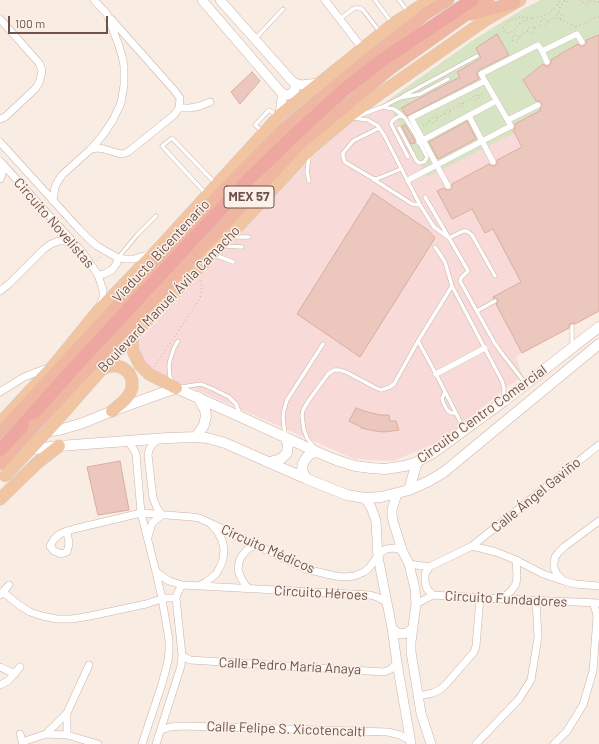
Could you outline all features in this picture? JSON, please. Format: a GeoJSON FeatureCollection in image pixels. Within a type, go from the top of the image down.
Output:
{"type":"FeatureCollection","features":[{"type":"Feature","properties":{"kind":"highway","name":"MEX 57"},"geometry":{"type":"LineString","coordinates":[[3,427],[219,195],[286,127],[356,69],[427,14],[448,0]]}},
{"type":"Feature","properties":{"kind":"highway","name":"Viaducto Bicentenario"},"geometry":{"type":"LineString","coordinates":[[0,451],[72,370],[250,178],[302,128],[344,90],[384,59],[472,0]]}},
{"type":"Feature","properties":{"kind":"highway","name":"Boulevard Manuel Ávila Camacho"},"geometry":{"type":"LineString","coordinates":[[0,464],[301,143],[391,68],[488,0]]}},
{"type":"Feature","properties":{"kind":"highway"},"geometry":{"type":"LineString","coordinates":[[464,16],[517,2]]}},
{"type":"Feature","properties":{"kind":"main road"},"geometry":{"type":"LineString","coordinates":[[3,427],[98,311],[160,247],[279,116],[393,24],[425,4],[445,0]]}},
{"type":"Feature","properties":{"kind":"main road","name":"Boulevard Manuel Ávila Camacho"},"geometry":{"type":"LineString","coordinates":[[3,479],[134,334],[217,250],[309,150],[381,93],[487,19],[517,2]]}},
{"type":"Feature","properties":{"kind":"main road","name":"Circuito Centro Comercial"},"geometry":{"type":"LineString","coordinates":[[176,388],[317,452],[354,466],[396,468],[417,462],[433,453],[504,401],[599,327]]}},
{"type":"Feature","properties":{"kind":"main road"},"geometry":{"type":"LineString","coordinates":[[134,334],[132,343],[134,355],[140,365],[150,374],[176,388]]}},
{"type":"Feature","properties":{"kind":"main road"},"geometry":{"type":"LineString","coordinates":[[0,451],[158,439],[196,437],[207,438],[225,443],[347,495],[365,498],[381,497],[409,490],[444,472],[599,344]]}},
{"type":"Feature","properties":{"kind":"main road"},"geometry":{"type":"LineString","coordinates":[[100,371],[109,366],[117,366],[123,368],[132,380],[132,388],[129,395],[112,411]]}},
{"type":"Feature","properties":{"kind":"main road"},"geometry":{"type":"LineString","coordinates":[[0,438],[59,430],[83,423],[176,388]]}},
{"type":"Feature","properties":{"kind":"main road"},"geometry":{"type":"LineString","coordinates":[[196,437],[204,425],[206,416],[206,410],[198,397]]}},
{"type":"Feature","properties":{"kind":"main road"},"geometry":{"type":"LineString","coordinates":[[270,462],[281,459],[287,453],[288,444],[285,437]]}},
{"type":"Feature","properties":{"kind":"main road"},"geometry":{"type":"LineString","coordinates":[[0,499],[37,463],[59,446]]}},
{"type":"Feature","properties":{"kind":"main road"},"geometry":{"type":"LineString","coordinates":[[307,479],[303,473],[303,463],[310,454],[317,452]]}},
{"type":"Feature","properties":{"kind":"main road"},"geometry":{"type":"LineString","coordinates":[[409,490],[417,462]]}},
{"type":"Feature","properties":{"kind":"street"},"geometry":{"type":"LineString","coordinates":[[91,149],[104,149],[117,154],[128,152],[174,114],[179,108],[180,98],[94,0]]}},
{"type":"Feature","properties":{"kind":"street"},"geometry":{"type":"LineString","coordinates":[[202,0],[282,93],[288,95],[292,93],[295,89],[295,83]]}},
{"type":"Feature","properties":{"kind":"street"},"geometry":{"type":"LineString","coordinates":[[220,0],[292,81],[301,85],[319,83]]}},
{"type":"Feature","properties":{"kind":"street"},"geometry":{"type":"LineString","coordinates":[[325,0],[362,48]]}},
{"type":"Feature","properties":{"kind":"street"},"geometry":{"type":"LineString","coordinates":[[53,201],[55,187],[62,175],[91,149],[103,135],[113,120],[121,103],[124,85],[124,66],[120,46],[107,14]]}},
{"type":"Feature","properties":{"kind":"street"},"geometry":{"type":"LineString","coordinates":[[0,18],[39,63],[42,70],[42,76],[35,89],[5,117],[0,119]]}},
{"type":"Feature","properties":{"kind":"street"},"geometry":{"type":"LineString","coordinates":[[542,51],[577,34],[582,42]]}},
{"type":"Feature","properties":{"kind":"street"},"geometry":{"type":"LineString","coordinates":[[408,180],[511,126],[481,74],[538,44],[547,62]]}},
{"type":"Feature","properties":{"kind":"street"},"geometry":{"type":"LineString","coordinates":[[448,186],[437,165],[421,141],[417,129],[408,119],[485,81]]}},
{"type":"Feature","properties":{"kind":"street"},"geometry":{"type":"LineString","coordinates":[[279,116],[282,104],[282,93]]}},
{"type":"Feature","properties":{"kind":"street"},"geometry":{"type":"LineString","coordinates":[[421,141],[496,101]]}},
{"type":"Feature","properties":{"kind":"street"},"geometry":{"type":"LineString","coordinates":[[179,108],[190,108],[210,102]]}},
{"type":"Feature","properties":{"kind":"street"},"geometry":{"type":"LineString","coordinates":[[508,120],[538,105]]}},
{"type":"Feature","properties":{"kind":"street"},"geometry":{"type":"LineString","coordinates":[[469,116],[493,162]]}},
{"type":"Feature","properties":{"kind":"street"},"geometry":{"type":"LineString","coordinates":[[0,142],[90,240],[106,251],[125,260],[147,255],[160,247]]}},
{"type":"Feature","properties":{"kind":"street"},"geometry":{"type":"LineString","coordinates":[[0,179],[2,174],[1,163]]}},
{"type":"Feature","properties":{"kind":"street","name":"Circuito Novelistas"},"geometry":{"type":"LineString","coordinates":[[1,163],[83,253],[98,275],[103,290],[98,311]]}},
{"type":"Feature","properties":{"kind":"street"},"geometry":{"type":"LineString","coordinates":[[0,291],[51,244],[59,241],[74,244]]}},
{"type":"Feature","properties":{"kind":"street"},"geometry":{"type":"LineString","coordinates":[[98,275],[112,270],[117,263],[118,258]]}},
{"type":"Feature","properties":{"kind":"street"},"geometry":{"type":"LineString","coordinates":[[436,374],[485,348]]}},
{"type":"Feature","properties":{"kind":"street"},"geometry":{"type":"LineString","coordinates":[[0,392],[24,377],[54,365]]}},
{"type":"Feature","properties":{"kind":"street"},"geometry":{"type":"LineString","coordinates":[[148,539],[152,523],[162,515],[153,498],[148,455],[152,445],[158,439]]}},
{"type":"Feature","properties":{"kind":"street"},"geometry":{"type":"LineString","coordinates":[[128,441],[136,454],[141,513],[162,599],[169,640],[168,661],[142,744]]}},
{"type":"Feature","properties":{"kind":"street","name":"Calle Ángel Gaviño"},"geometry":{"type":"LineString","coordinates":[[472,546],[599,445]]}},
{"type":"Feature","properties":{"kind":"street"},"geometry":{"type":"LineString","coordinates":[[397,494],[392,509],[392,515],[402,550],[409,564],[415,589],[416,604],[411,652],[421,713],[431,744]]}},
{"type":"Feature","properties":{"kind":"street"},"geometry":{"type":"LineString","coordinates":[[365,498],[376,521],[378,557],[386,602]]}},
{"type":"Feature","properties":{"kind":"street","name":"Circuito Médicos"},"geometry":{"type":"LineString","coordinates":[[67,531],[141,513],[199,518],[306,569],[335,576],[351,577],[358,575],[369,568],[383,551],[389,548],[398,548],[402,550]]}},
{"type":"Feature","properties":{"kind":"street"},"geometry":{"type":"LineString","coordinates":[[564,581],[554,568],[555,557],[564,547],[599,521]]}},
{"type":"Feature","properties":{"kind":"street"},"geometry":{"type":"LineString","coordinates":[[198,586],[216,574],[223,560],[224,549],[222,540],[210,523]]}},
{"type":"Feature","properties":{"kind":"street"},"geometry":{"type":"LineString","coordinates":[[67,531],[69,538],[67,552],[61,554],[54,551],[50,546],[54,539],[67,531]]}},
{"type":"Feature","properties":{"kind":"street"},"geometry":{"type":"LineString","coordinates":[[250,589],[241,578],[238,570],[239,562],[241,556],[249,548],[256,545]]}},
{"type":"Feature","properties":{"kind":"street"},"geometry":{"type":"LineString","coordinates":[[433,595],[427,589],[425,582],[425,574],[429,567],[472,546],[496,552],[516,560],[543,574],[564,581],[574,584],[599,586]]}},
{"type":"Feature","properties":{"kind":"street"},"geometry":{"type":"LineString","coordinates":[[502,599],[511,592],[516,584],[516,560]]}},
{"type":"Feature","properties":{"kind":"street"},"geometry":{"type":"LineString","coordinates":[[409,564],[429,567]]}},
{"type":"Feature","properties":{"kind":"street","name":"Circuito Héroes"},"geometry":{"type":"LineString","coordinates":[[156,572],[169,581],[182,585],[370,595],[377,596],[386,602],[392,628],[410,742]]}},
{"type":"Feature","properties":{"kind":"street"},"geometry":{"type":"LineString","coordinates":[[10,585],[1,594],[30,612],[57,619],[72,619],[90,616],[162,599],[176,598]]}},
{"type":"Feature","properties":{"kind":"street"},"geometry":{"type":"LineString","coordinates":[[156,744],[179,673],[182,655],[176,598],[182,585]]}},
{"type":"Feature","properties":{"kind":"street","name":"Circuito Fundadores"},"geometry":{"type":"LineString","coordinates":[[416,604],[433,595],[596,603]]}},
{"type":"Feature","properties":{"kind":"street"},"geometry":{"type":"LineString","coordinates":[[418,696],[433,693],[441,689],[474,652],[476,646],[480,598]]}},
{"type":"Feature","properties":{"kind":"street"},"geometry":{"type":"LineString","coordinates":[[476,744],[519,699],[531,680],[538,637],[536,600]]}},
{"type":"Feature","properties":{"kind":"street"},"geometry":{"type":"LineString","coordinates":[[554,744],[566,731],[583,705],[593,671],[597,617],[596,603]]}},
{"type":"Feature","properties":{"kind":"street"},"geometry":{"type":"LineString","coordinates":[[392,628],[400,634],[407,633],[413,628]]}},
{"type":"Feature","properties":{"kind":"street","name":"Calle Pedro María Anaya"},"geometry":{"type":"LineString","coordinates":[[182,655],[190,660],[384,672],[391,669],[397,663]]}},
{"type":"Feature","properties":{"kind":"street"},"geometry":{"type":"LineString","coordinates":[[20,734],[23,743],[46,734],[67,713],[88,665]]}},
{"type":"Feature","properties":{"kind":"street"},"geometry":{"type":"LineString","coordinates":[[0,667],[15,674]]}},
{"type":"Feature","properties":{"kind":"street"},"geometry":{"type":"LineString","coordinates":[[0,685],[15,674],[20,667]]}},
{"type":"Feature","properties":{"kind":"street"},"geometry":{"type":"LineString","coordinates":[[67,713],[67,735]]}},
{"type":"Feature","properties":{"kind":"street","name":"Calle Felipe S. Xicotencaltl"},"geometry":{"type":"LineString","coordinates":[[161,730],[170,727],[182,726],[388,732],[400,735],[410,742]]}},
{"type":"Feature","properties":{"kind":"street"},"geometry":{"type":"LineString","coordinates":[[46,734],[67,735],[98,744]]}},
{"type":"Feature","properties":{"kind":"lane"},"geometry":{"type":"LineString","coordinates":[[375,0],[393,24]]}},
{"type":"Feature","properties":{"kind":"lane"},"geometry":{"type":"LineString","coordinates":[[399,0],[409,13]]}},
{"type":"Feature","properties":{"kind":"lane"},"geometry":{"type":"LineString","coordinates":[[340,19],[353,9],[360,8],[381,33]]}},
{"type":"Feature","properties":{"kind":"lane"},"geometry":{"type":"LineString","coordinates":[[255,40],[283,9]]}},
{"type":"Feature","properties":{"kind":"lane"},"geometry":{"type":"LineString","coordinates":[[350,118],[382,107],[477,56]]}},
{"type":"Feature","properties":{"kind":"lane"},"geometry":{"type":"LineString","coordinates":[[400,98],[420,94],[448,79]]}},
{"type":"Feature","properties":{"kind":"lane"},"geometry":{"type":"LineString","coordinates":[[382,107],[394,109],[408,119],[421,141],[427,157],[424,162],[419,163],[416,160],[399,128]]}},
{"type":"Feature","properties":{"kind":"lane"},"geometry":{"type":"LineString","coordinates":[[408,119],[400,116],[392,121],[392,124],[408,157]]}},
{"type":"Feature","properties":{"kind":"lane"},"geometry":{"type":"LineString","coordinates":[[350,118],[368,120],[379,128],[434,227],[449,238]]}},
{"type":"Feature","properties":{"kind":"lane"},"geometry":{"type":"LineString","coordinates":[[379,128],[353,141],[343,153],[343,157],[346,162],[412,204],[420,204]]}},
{"type":"Feature","properties":{"kind":"lane"},"geometry":{"type":"LineString","coordinates":[[207,196],[162,146],[172,138],[217,185]]}},
{"type":"Feature","properties":{"kind":"lane"},"geometry":{"type":"LineString","coordinates":[[309,150],[307,172],[309,181]]}},
{"type":"Feature","properties":{"kind":"lane"},"geometry":{"type":"LineString","coordinates":[[372,178],[376,179],[401,169]]}},
{"type":"Feature","properties":{"kind":"lane"},"geometry":{"type":"LineString","coordinates":[[425,197],[468,271],[460,281],[500,352],[526,384]]}},
{"type":"Feature","properties":{"kind":"lane"},"geometry":{"type":"LineString","coordinates":[[118,258],[136,235],[156,216]]}},
{"type":"Feature","properties":{"kind":"lane"},"geometry":{"type":"LineString","coordinates":[[449,238],[463,231],[470,233],[495,276]]}},
{"type":"Feature","properties":{"kind":"lane"},"geometry":{"type":"LineString","coordinates":[[217,250],[249,237]]}},
{"type":"Feature","properties":{"kind":"lane"},"geometry":{"type":"LineString","coordinates":[[435,247],[445,262],[452,286],[502,381],[504,388],[504,401]]}},
{"type":"Feature","properties":{"kind":"lane"},"geometry":{"type":"LineString","coordinates":[[217,250],[242,248]]}},
{"type":"Feature","properties":{"kind":"lane"},"geometry":{"type":"LineString","coordinates":[[217,250],[219,256],[233,262]]}},
{"type":"Feature","properties":{"kind":"lane"},"geometry":{"type":"LineString","coordinates":[[317,452],[307,438],[302,416],[303,410],[309,400],[328,374],[334,370],[339,370],[346,372],[381,390],[390,387],[394,384],[418,341],[452,286]]}},
{"type":"Feature","properties":{"kind":"lane"},"geometry":{"type":"LineString","coordinates":[[477,311],[495,301]]}},
{"type":"Feature","properties":{"kind":"lane"},"geometry":{"type":"LineString","coordinates":[[572,326],[572,348]]}},
{"type":"Feature","properties":{"kind":"lane"},"geometry":{"type":"LineString","coordinates":[[178,341],[171,354],[169,368],[170,377],[176,388],[201,384],[213,389],[229,397],[236,404],[241,417]]}},
{"type":"Feature","properties":{"kind":"lane"},"geometry":{"type":"LineString","coordinates":[[418,341],[464,430]]}},
{"type":"Feature","properties":{"kind":"lane"},"geometry":{"type":"LineString","coordinates":[[285,437],[283,418],[287,400],[324,344]]}},
{"type":"Feature","properties":{"kind":"lane"},"geometry":{"type":"LineString","coordinates":[[445,392],[442,398],[447,410],[456,413]]}},
{"type":"Feature","properties":{"kind":"path"},"geometry":{"type":"LineString","coordinates":[[533,18],[519,17],[507,22],[503,28],[509,33],[512,32],[525,19],[533,18],[541,17],[548,14],[557,6],[560,0]]}},
{"type":"Feature","properties":{"kind":"path"},"geometry":{"type":"LineString","coordinates":[[514,35],[512,38],[517,42],[519,37],[528,31],[530,26],[534,28],[542,25],[545,26],[548,21],[556,17],[556,14],[559,13],[560,7],[565,0],[567,2],[570,0]]}},
{"type":"Feature","properties":{"kind":"path"},"geometry":{"type":"LineString","coordinates":[[582,0],[585,4],[588,4],[589,1],[599,2]]}},
{"type":"Feature","properties":{"kind":"path"},"geometry":{"type":"LineString","coordinates":[[559,13],[562,16],[560,18]]}},
{"type":"Feature","properties":{"kind":"path"},"geometry":{"type":"LineString","coordinates":[[556,17],[557,19],[560,18],[576,27]]}},
{"type":"Feature","properties":{"kind":"path"},"geometry":{"type":"LineString","coordinates":[[572,36],[576,27],[599,17]]}},
{"type":"Feature","properties":{"kind":"path"},"geometry":{"type":"LineString","coordinates":[[542,25],[542,20],[546,19],[548,21]]}},
{"type":"Feature","properties":{"kind":"path"},"geometry":{"type":"LineString","coordinates":[[528,31],[530,34],[532,33],[535,30],[534,28]]}},
{"type":"Feature","properties":{"kind":"path"},"geometry":{"type":"LineString","coordinates":[[512,32],[514,35],[518,35],[519,37]]}},
{"type":"Feature","properties":{"kind":"path"},"geometry":{"type":"LineString","coordinates":[[444,114],[448,115],[450,111],[459,106],[460,103],[464,103],[472,99],[474,95],[478,96],[490,90]]}},
{"type":"Feature","properties":{"kind":"path"},"geometry":{"type":"LineString","coordinates":[[472,99],[477,100],[478,96]]}},
{"type":"Feature","properties":{"kind":"path"},"geometry":{"type":"LineString","coordinates":[[459,106],[460,108],[463,107],[464,103]]}},
{"type":"Feature","properties":{"kind":"path"},"geometry":{"type":"LineString","coordinates":[[417,129],[430,122],[430,119],[433,117],[436,118],[444,114],[446,110],[450,111]]}},
{"type":"Feature","properties":{"kind":"path"},"geometry":{"type":"LineString","coordinates":[[430,122],[433,124],[436,122],[436,118]]}},
{"type":"Feature","properties":{"kind":"path"},"geometry":{"type":"LineString","coordinates":[[171,233],[217,250]]}},
{"type":"Feature","properties":{"kind":"path"},"geometry":{"type":"LineString","coordinates":[[92,266],[106,251]]}},
{"type":"Feature","properties":{"kind":"path"},"geometry":{"type":"LineString","coordinates":[[150,374],[200,298],[202,287],[200,278]]}},
{"type":"Feature","properties":{"kind":"shaded area"},"geometry":{"type":"Polygon","coordinates":[[[541,0],[599,0],[599,311],[516,357],[523,377],[511,384],[451,433],[434,444],[393,461],[354,459],[158,373],[141,360],[138,350],[140,339],[315,154],[353,120],[387,101],[472,41],[523,9],[541,0]]]}},
{"type":"Feature","properties":{"kind":"green space"},"geometry":{"type":"Polygon","coordinates":[[[541,0],[599,0],[599,35],[582,42],[540,66],[523,80],[541,110],[511,126],[514,133],[427,177],[387,101],[472,41],[523,9],[541,0]]]}},
{"type":"Feature","properties":{"kind":"building"},"geometry":{"type":"Polygon","coordinates":[[[497,34],[509,55],[479,70],[477,74],[479,79],[407,116],[401,108],[460,77],[457,72],[481,58],[476,48],[497,34]]]}},
{"type":"Feature","properties":{"kind":"building"},"geometry":{"type":"Polygon","coordinates":[[[599,35],[599,311],[575,324],[571,323],[569,328],[522,353],[496,304],[498,300],[493,298],[521,282],[493,229],[485,233],[472,209],[452,219],[437,191],[444,188],[446,190],[450,190],[452,188],[452,184],[489,164],[495,166],[497,160],[522,147],[513,130],[515,128],[515,124],[541,110],[542,105],[540,101],[536,101],[523,80],[543,64],[549,66],[551,60],[562,53],[578,44],[580,46],[584,46],[586,44],[586,40],[599,35]]]}},
{"type":"Feature","properties":{"kind":"building"},"geometry":{"type":"Polygon","coordinates":[[[252,72],[260,81],[240,104],[231,92],[252,72]]]}},
{"type":"Feature","properties":{"kind":"building"},"geometry":{"type":"Polygon","coordinates":[[[467,121],[476,139],[438,159],[429,142],[467,121]]]}},
{"type":"Feature","properties":{"kind":"building"},"geometry":{"type":"Polygon","coordinates":[[[405,125],[415,143],[411,144],[402,126],[405,125]]]}},
{"type":"Feature","properties":{"kind":"building"},"geometry":{"type":"Polygon","coordinates":[[[373,193],[428,230],[435,238],[360,357],[297,314],[373,193]]]}},
{"type":"Feature","properties":{"kind":"building"},"geometry":{"type":"Polygon","coordinates":[[[356,408],[380,415],[389,415],[390,421],[396,421],[399,430],[384,432],[361,428],[349,421],[356,408]]]}},
{"type":"Feature","properties":{"kind":"building"},"geometry":{"type":"Polygon","coordinates":[[[120,461],[129,510],[98,515],[87,467],[120,461]]]}}]}
